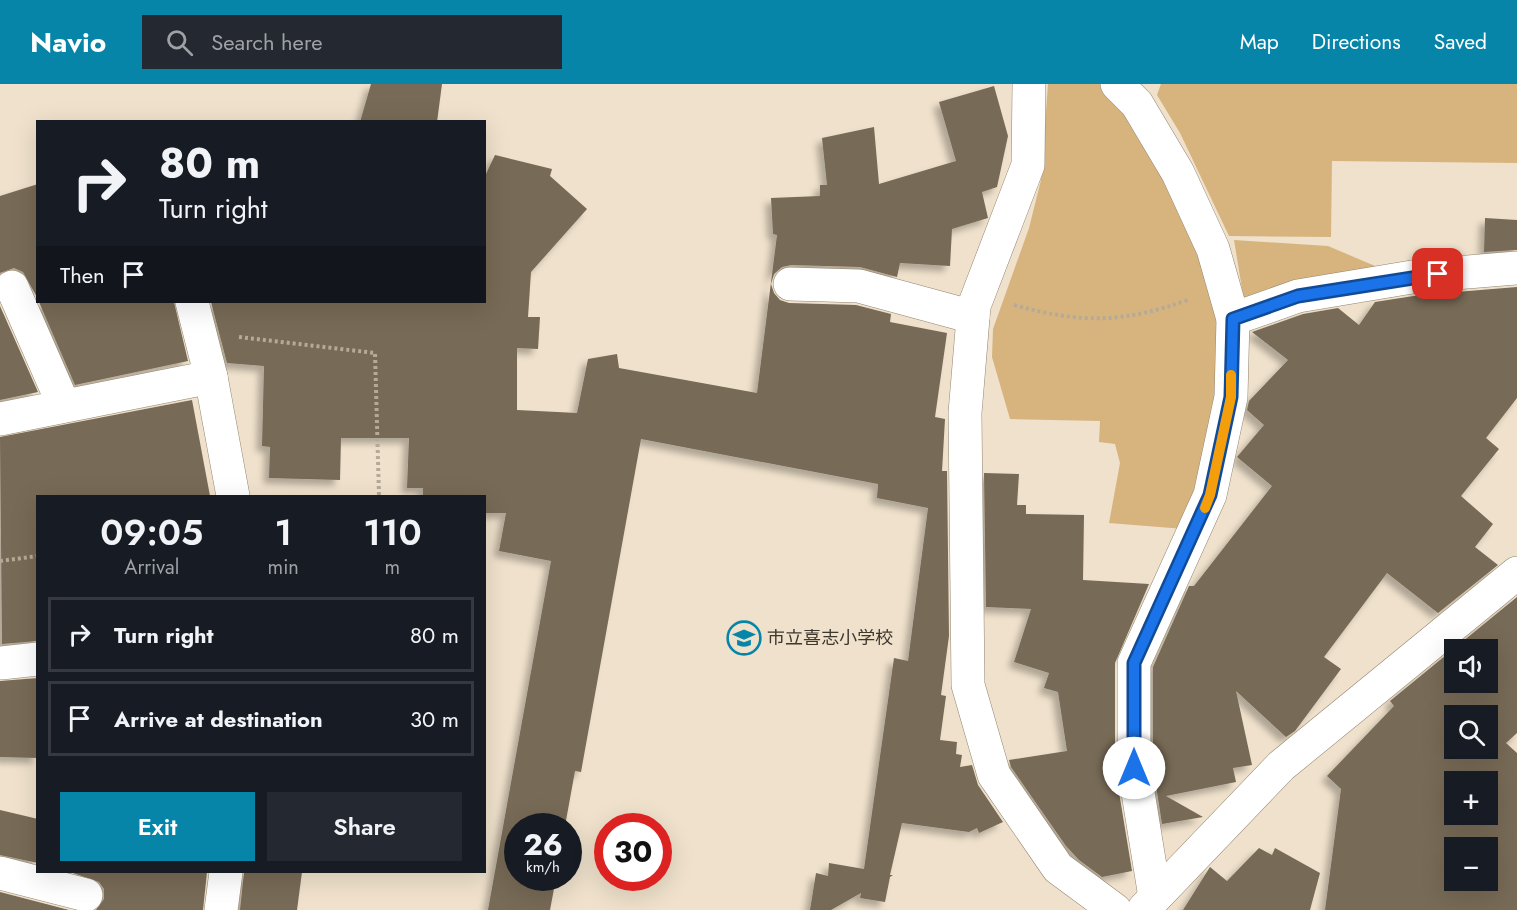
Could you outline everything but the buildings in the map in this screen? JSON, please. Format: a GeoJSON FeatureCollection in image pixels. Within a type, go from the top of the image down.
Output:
{"type":"FeatureCollection","features":[{"type":"Feature","properties":{"kind":"street"},"geometry":{"type":"LineString","coordinates":[[1029,84],[1028,165],[976,306],[964,413],[968,685],[993,775],[1058,868],[1115,910]]}},
{"type":"Feature","properties":{"kind":"street"},"geometry":{"type":"LineString","coordinates":[[1117,84],[1137,104],[1178,173],[1213,249],[1226,287],[1233,319],[1231,397],[1210,495],[1134,663],[1134,768],[1149,904]]}},
{"type":"Feature","properties":{"kind":"street"},"geometry":{"type":"LineString","coordinates":[[1233,319],[1298,296],[1418,276],[1517,268]]}},
{"type":"Feature","properties":{"kind":"street"},"geometry":{"type":"LineString","coordinates":[[790,284],[859,286],[976,306]]}},
{"type":"Feature","properties":{"kind":"street"},"geometry":{"type":"LineString","coordinates":[[12,287],[64,406]]}},
{"type":"Feature","properties":{"kind":"street"},"geometry":{"type":"LineString","coordinates":[[192,303],[211,378],[233,495]]}},
{"type":"Feature","properties":{"kind":"street"},"geometry":{"type":"LineString","coordinates":[[0,419],[211,378]]}},
{"type":"Feature","properties":{"kind":"street"},"geometry":{"type":"LineString","coordinates":[[1149,904],[1281,766],[1517,573]]}},
{"type":"Feature","properties":{"kind":"street"},"geometry":{"type":"LineString","coordinates":[[1,663],[36,659]]}},
{"type":"Feature","properties":{"kind":"street"},"geometry":{"type":"LineString","coordinates":[[0,873],[86,895]]}},
{"type":"Feature","properties":{"kind":"street"},"geometry":{"type":"LineString","coordinates":[[221,910],[226,873]]}},
{"type":"Feature","properties":{"kind":"path"},"geometry":{"type":"LineString","coordinates":[[976,306],[1055,316],[1099,319],[1133,317],[1226,287]]}},
{"type":"Feature","properties":{"kind":"path"},"geometry":{"type":"LineString","coordinates":[[200,333],[375,352],[379,495]]}},
{"type":"Feature","properties":{"kind":"path"},"geometry":{"type":"LineString","coordinates":[[0,561],[36,556]]}},
{"type":"Feature","properties":{"kind":"shaded area"},"geometry":{"type":"Polygon","coordinates":[[[1048,84],[1103,84],[1157,150],[1223,310],[1220,395],[1184,529],[1109,523],[1120,463],[1115,444],[1099,442],[1100,421],[1010,419],[992,357],[993,329],[1029,228],[1041,180],[1048,84]]]}},
{"type":"Feature","properties":{"kind":"shaded area"},"geometry":{"type":"Polygon","coordinates":[[[1161,84],[1517,84],[1517,163],[1332,161],[1331,237],[1229,236],[1180,133],[1157,95],[1161,84]]]}},
{"type":"Feature","properties":{"kind":"shaded area"},"geometry":{"type":"Polygon","coordinates":[[[1234,240],[1328,246],[1394,274],[1245,307],[1234,240]]]}},
{"type":"Feature","properties":{"kind":"slow traffic"},"geometry":{"type":"LineString","coordinates":[[1205,508],[1210,495],[1231,397],[1231,375]]}},
{"type":"Feature","properties":{"kind":"place","name":"市立喜志小学校"},"geometry":{"type":"Point","coordinates":[744,638]}},
{"type":"Feature","properties":{"kind":"route"},"geometry":{"type":"LineString","coordinates":[[1134,768],[1134,663],[1210,495],[1231,397],[1233,319],[1298,296],[1438,274]]}}]}
